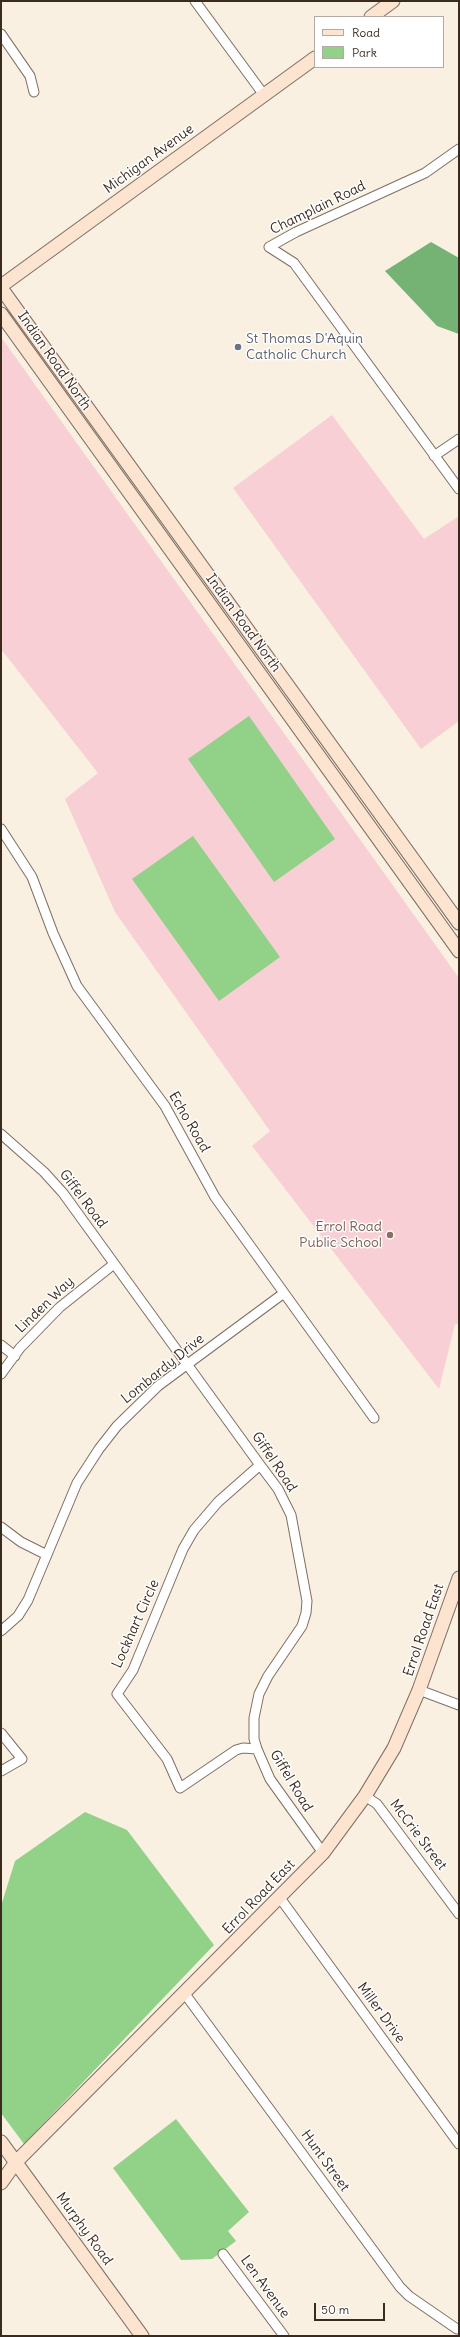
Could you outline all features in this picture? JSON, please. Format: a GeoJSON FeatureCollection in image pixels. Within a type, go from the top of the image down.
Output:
{"type":"FeatureCollection","features":[{"type":"Feature","properties":{"kind":"main road"},"geometry":{"type":"LineString","coordinates":[[372,16],[393,1]]}},
{"type":"Feature","properties":{"kind":"main road","name":"Michigan Avenue"},"geometry":{"type":"LineString","coordinates":[[1,287],[314,59]]}},
{"type":"Feature","properties":{"kind":"main road","name":"Indian Road North"},"geometry":{"type":"LineString","coordinates":[[1,287],[459,923]]}},
{"type":"Feature","properties":{"kind":"main road","name":"Indian Road North"},"geometry":{"type":"LineString","coordinates":[[1,314],[459,951]]}},
{"type":"Feature","properties":{"kind":"main road","name":"Errol Road East"},"geometry":{"type":"LineString","coordinates":[[1,2183],[16,2162],[185,1994],[323,1853],[365,1796],[394,1748],[419,1690],[459,1578]]}},
{"type":"Feature","properties":{"kind":"main road","name":"Murphy Road"},"geometry":{"type":"LineString","coordinates":[[1,2142],[142,2336]]}},
{"type":"Feature","properties":{"kind":"street"},"geometry":{"type":"LineString","coordinates":[[195,1],[264,95]]}},
{"type":"Feature","properties":{"kind":"street"},"geometry":{"type":"LineString","coordinates":[[1,34],[30,76],[34,92]]}},
{"type":"Feature","properties":{"kind":"street","name":"Champlain Road"},"geometry":{"type":"LineString","coordinates":[[459,149],[425,173],[296,232],[270,247],[294,263],[459,489]]}},
{"type":"Feature","properties":{"kind":"street"},"geometry":{"type":"LineString","coordinates":[[434,456],[459,439]]}},
{"type":"Feature","properties":{"kind":"street","name":"Echo Road"},"geometry":{"type":"LineString","coordinates":[[1,829],[32,878],[53,932],[78,986],[165,1106],[215,1197],[374,1418]]}},
{"type":"Feature","properties":{"kind":"street","name":"Giffel Road"},"geometry":{"type":"LineString","coordinates":[[1,1134],[44,1172],[58,1188],[260,1464],[291,1515],[307,1601],[302,1626],[268,1676],[259,1694],[254,1718],[257,1749],[270,1779],[323,1853]]}},
{"type":"Feature","properties":{"kind":"street","name":"Linden Way"},"geometry":{"type":"LineString","coordinates":[[1,1374],[15,1356],[60,1307],[114,1264]]}},
{"type":"Feature","properties":{"kind":"street","name":"Lombardy Drive"},"geometry":{"type":"LineString","coordinates":[[1,1631],[12,1623],[25,1604],[77,1483],[99,1449],[130,1412],[158,1386],[284,1293]]}},
{"type":"Feature","properties":{"kind":"street"},"geometry":{"type":"LineString","coordinates":[[1,1345],[15,1356]]}},
{"type":"Feature","properties":{"kind":"street","name":"Lockhart Circle"},"geometry":{"type":"LineString","coordinates":[[257,1749],[243,1748],[236,1750],[180,1788],[167,1759],[117,1694],[133,1670],[183,1549],[194,1530],[218,1502],[260,1464]]}},
{"type":"Feature","properties":{"kind":"street"},"geometry":{"type":"LineString","coordinates":[[1,1527],[21,1542],[47,1555]]}},
{"type":"Feature","properties":{"kind":"street"},"geometry":{"type":"LineString","coordinates":[[419,1690],[459,1705]]}},
{"type":"Feature","properties":{"kind":"street"},"geometry":{"type":"LineString","coordinates":[[1,1733],[22,1759],[1,1771]]}},
{"type":"Feature","properties":{"kind":"street","name":"McCrie Street"},"geometry":{"type":"LineString","coordinates":[[365,1796],[377,1804],[459,1914]]}},
{"type":"Feature","properties":{"kind":"street","name":"Miller Drive"},"geometry":{"type":"LineString","coordinates":[[280,1898],[459,2144]]}},
{"type":"Feature","properties":{"kind":"street","name":"Hunt Street"},"geometry":{"type":"LineString","coordinates":[[185,1994],[400,2287],[409,2296],[456,2330]]}},
{"type":"Feature","properties":{"kind":"street","name":"Len Avenue"},"geometry":{"type":"LineString","coordinates":[[223,2254],[284,2336]]}},
{"type":"Feature","properties":{"kind":"shaded area"},"geometry":{"type":"Polygon","coordinates":[[[1,337],[459,978],[459,1324],[455,1324],[439,1389],[252,1146],[270,1131],[115,912],[65,799],[98,773],[1,649],[1,337]]]}},
{"type":"Feature","properties":{"kind":"shaded area"},"geometry":{"type":"Polygon","coordinates":[[[332,415],[424,539],[459,516],[459,721],[421,749],[233,488],[332,415]]]}},
{"type":"Feature","properties":{"kind":"green space"},"geometry":{"type":"Polygon","coordinates":[[[431,242],[459,258],[459,334],[437,326],[385,271],[431,242]]]}},
{"type":"Feature","properties":{"kind":"green space"},"geometry":{"type":"Polygon","coordinates":[[[249,716],[335,839],[274,882],[188,759],[249,716]]]}},
{"type":"Feature","properties":{"kind":"green space"},"geometry":{"type":"Polygon","coordinates":[[[193,836],[280,957],[219,1001],[132,879],[193,836]]]}},
{"type":"Feature","properties":{"kind":"green space"},"geometry":{"type":"Polygon","coordinates":[[[85,1812],[127,1830],[214,1945],[24,2144],[1,2113],[1,1906],[15,1861],[85,1812]]]}},
{"type":"Feature","properties":{"kind":"green space"},"geometry":{"type":"Polygon","coordinates":[[[176,2119],[249,2212],[228,2231],[236,2241],[212,2259],[181,2260],[113,2168],[176,2119]]]}},
{"type":"Feature","properties":{"kind":"place","name":"St Thomas D'Aquin Catholic Church"},"geometry":{"type":"Point","coordinates":[238,347]}},
{"type":"Feature","properties":{"kind":"place","name":"Errol Road Public School"},"geometry":{"type":"Point","coordinates":[390,1235]}}]}
